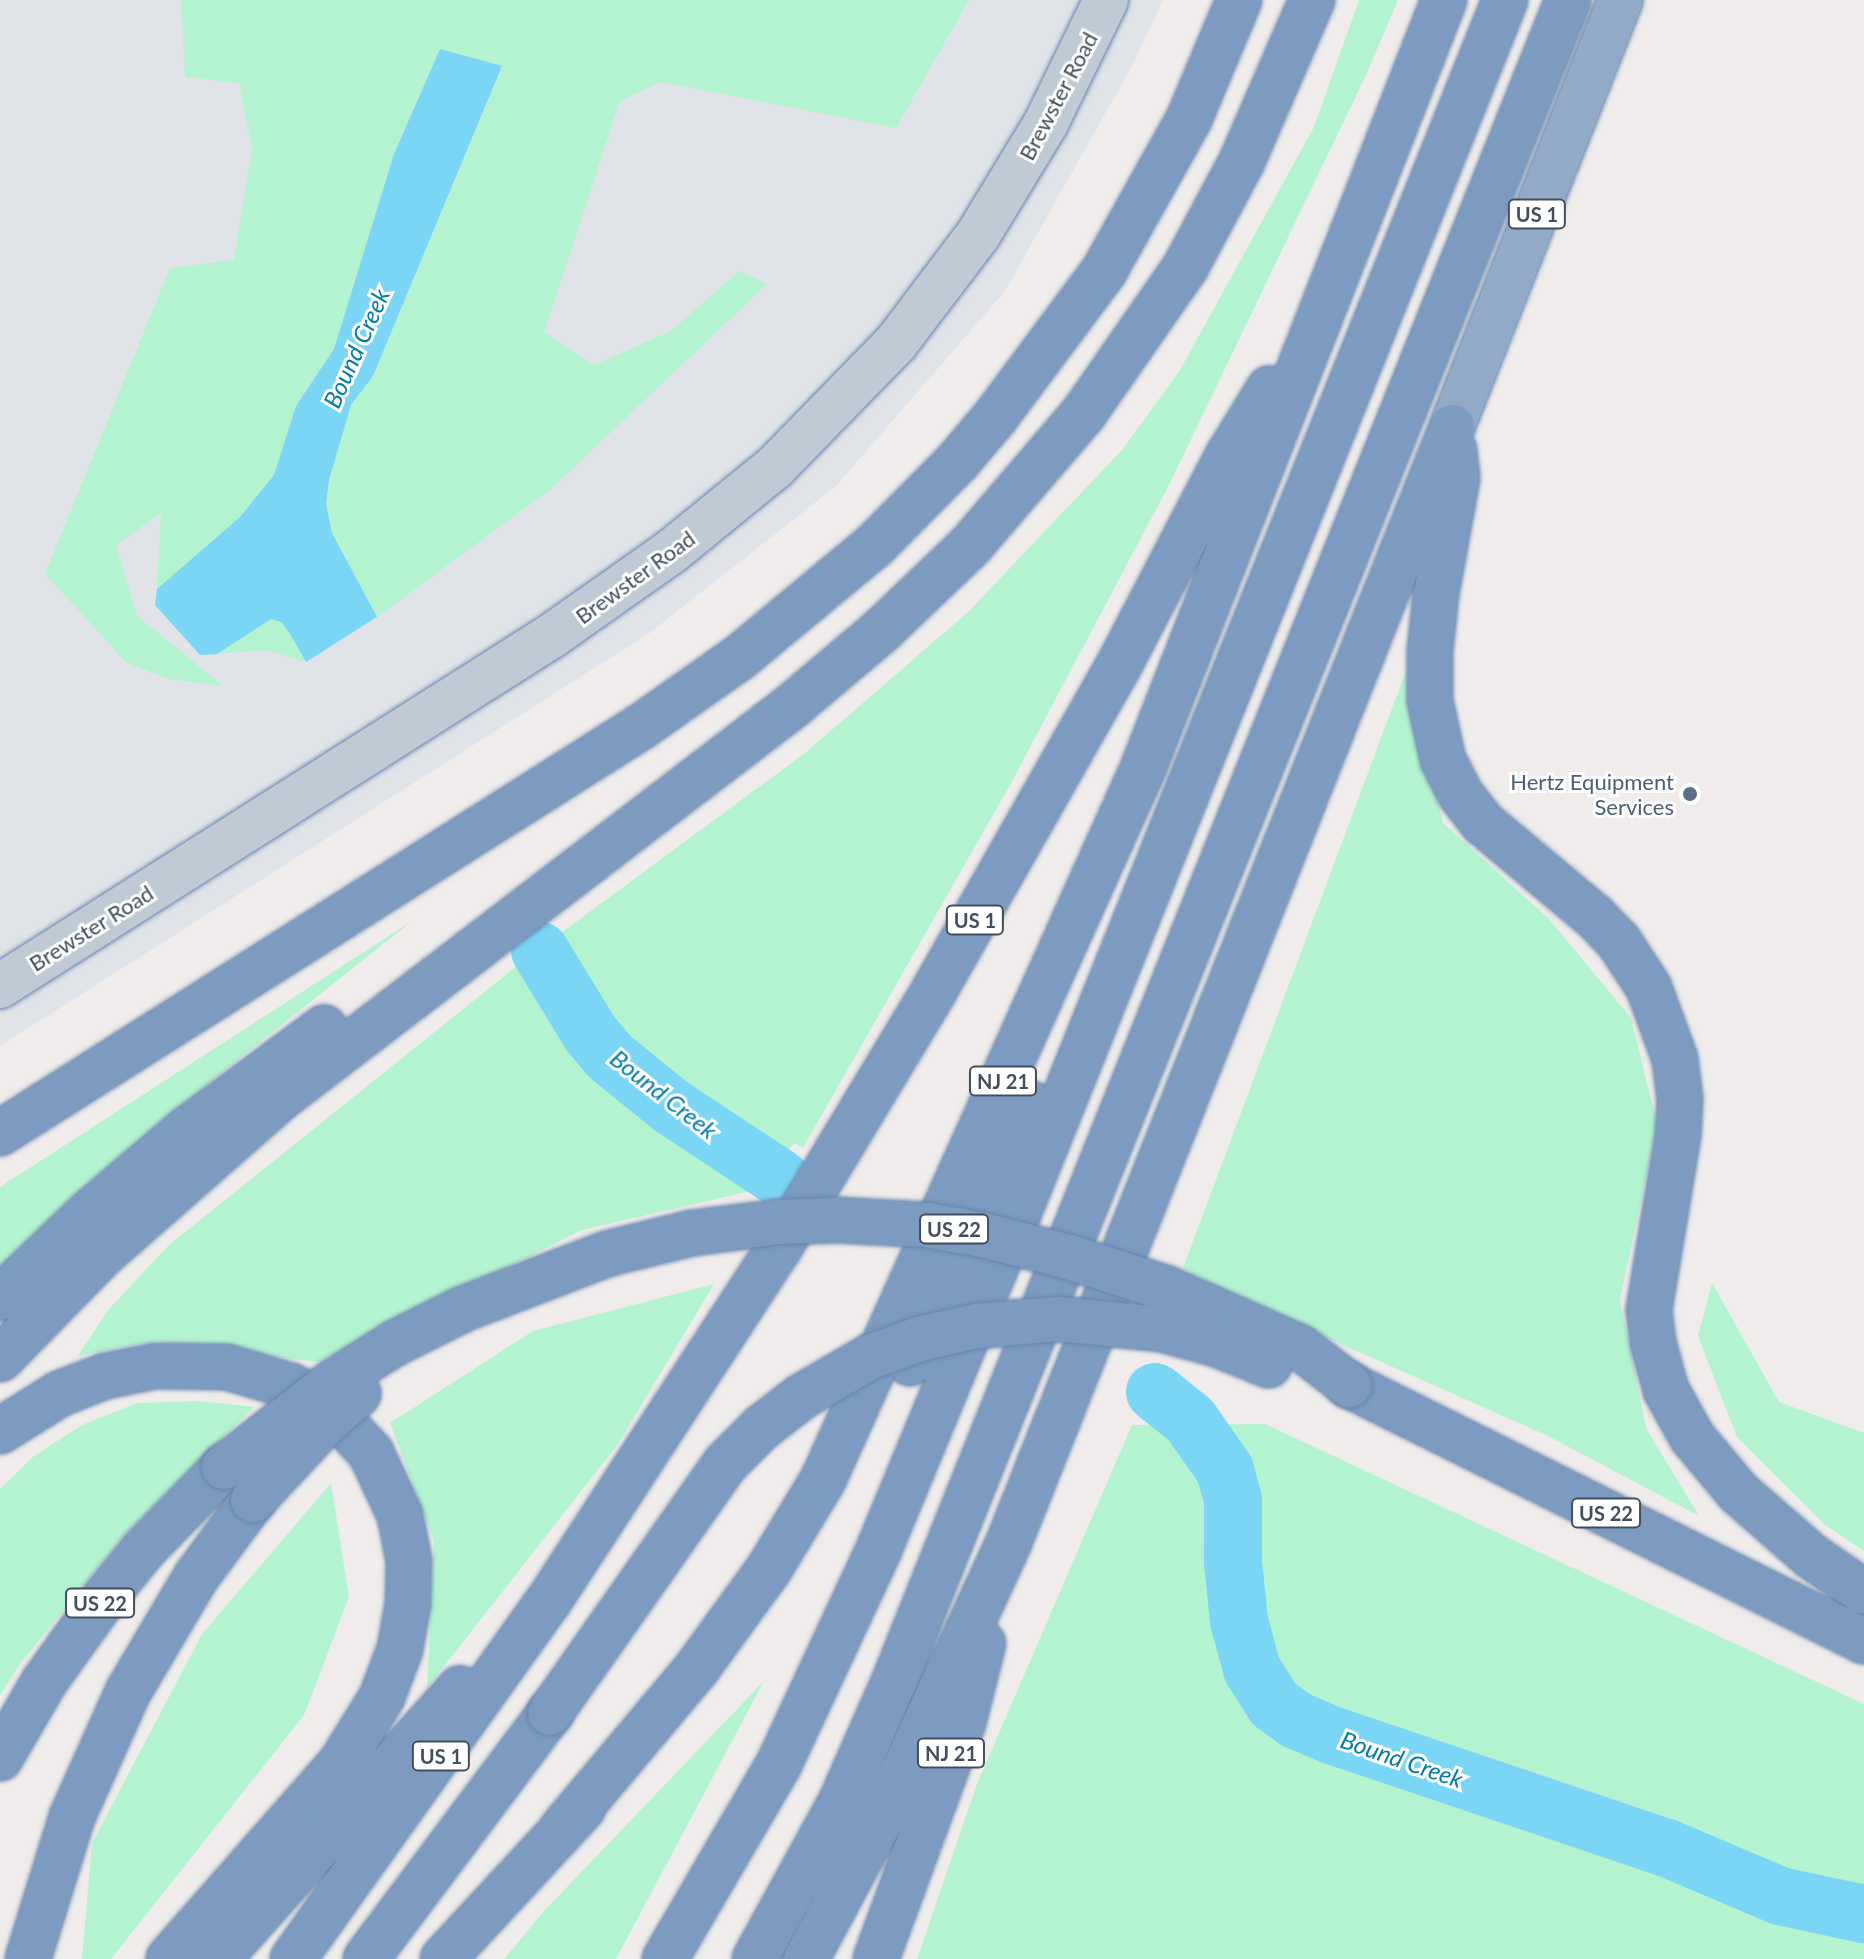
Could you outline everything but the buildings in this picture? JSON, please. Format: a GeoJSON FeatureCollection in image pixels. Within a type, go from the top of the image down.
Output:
{"type":"FeatureCollection","features":[{"type":"Feature","properties":{"kind":"highway"},"geometry":{"type":"LineString","coordinates":[[0,1133],[642,726],[763,639],[875,545],[958,461],[996,416],[1104,271],[1183,131],[1239,0]]}},
{"type":"Feature","properties":{"kind":"highway"},"geometry":{"type":"LineString","coordinates":[[0,1359],[103,1254],[271,1106],[825,678],[915,600],[1009,504],[1084,413],[1162,304],[1215,214],[1268,108],[1312,0]]}},
{"type":"Feature","properties":{"kind":"highway","name":"US 1"},"geometry":{"type":"LineString","coordinates":[[293,1959],[454,1737],[716,1349],[935,989],[1117,669],[1228,456],[1336,273],[1444,0]]}},
{"type":"Feature","properties":{"kind":"highway"},"geometry":{"type":"LineString","coordinates":[[665,1959],[778,1766],[873,1563],[1505,0]]}},
{"type":"Feature","properties":{"kind":"highway"},"geometry":{"type":"LineString","coordinates":[[755,1959],[843,1798],[895,1680],[1568,0]]}},
{"type":"Feature","properties":{"kind":"highway","name":"US 1"},"geometry":{"type":"LineString","coordinates":[[806,1959],[882,1817],[1009,1542],[1620,0]]}},
{"type":"Feature","properties":{"kind":"highway","name":"NJ 21"},"geometry":{"type":"LineString","coordinates":[[443,1959],[562,1829],[697,1668],[769,1569],[823,1480],[1142,771],[1336,273]]}},
{"type":"Feature","properties":{"kind":"highway"},"geometry":{"type":"LineString","coordinates":[[1452,427],[1457,478],[1436,593],[1430,664],[1433,722],[1443,760],[1461,795],[1483,823],[1595,917],[1619,942],[1649,988],[1667,1031],[1678,1078],[1679,1117],[1649,1310],[1656,1358],[1673,1405],[1705,1455],[1750,1503],[1811,1556],[1864,1592]]}},
{"type":"Feature","properties":{"kind":"highway"},"geometry":{"type":"LineString","coordinates":[[562,1829],[777,1602],[836,1514],[1223,702]]}},
{"type":"Feature","properties":{"kind":"highway"},"geometry":{"type":"LineString","coordinates":[[0,1298],[100,1203],[250,1080],[624,811],[697,778]]}},
{"type":"Feature","properties":{"kind":"highway","name":"US 22"},"geometry":{"type":"LineString","coordinates":[[0,1758],[44,1682],[143,1550],[224,1467],[307,1401],[363,1362],[428,1325],[534,1279],[619,1250],[721,1228],[822,1220],[927,1225],[983,1235],[1069,1257],[1165,1288],[1301,1348],[1349,1385],[1864,1641]]}},
{"type":"Feature","properties":{"kind":"highway"},"geometry":{"type":"LineString","coordinates":[[28,1959],[44,1899],[72,1817],[128,1692],[196,1577],[253,1500],[323,1425],[369,1385],[459,1320],[534,1279]]}},
{"type":"Feature","properties":{"kind":"highway"},"geometry":{"type":"LineString","coordinates":[[366,1959],[550,1713],[725,1464],[761,1428],[801,1397],[870,1357],[919,1339],[976,1326],[1071,1319],[1162,1329],[1217,1344],[1293,1375],[1349,1385]]}},
{"type":"Feature","properties":{"kind":"highway"},"geometry":{"type":"LineString","coordinates":[[0,1431],[59,1394],[105,1376],[155,1366],[227,1367],[291,1386],[329,1408],[371,1453],[400,1515],[409,1561],[408,1604],[400,1649],[370,1719],[325,1782],[169,1959]]}},
{"type":"Feature","properties":{"kind":"highway","name":"NJ 21"},"geometry":{"type":"LineString","coordinates":[[876,1959],[963,1722],[1009,1542]]}},
{"type":"Feature","properties":{"kind":"highway"},"geometry":{"type":"LineString","coordinates":[[218,1959],[584,1548]]}},
{"type":"Feature","properties":{"kind":"street","name":"Brewster Road"},"geometry":{"type":"LineString","coordinates":[[0,986],[590,610],[706,525],[775,467],[896,343],[978,235],[1053,111],[1106,0]]}},
{"type":"Feature","properties":{"kind":"shaded area"},"geometry":{"type":"Polygon","coordinates":[[[0,0],[1163,0],[1132,66],[1005,291],[836,486],[651,632],[0,1046],[0,0]]]}},
{"type":"Feature","properties":{"kind":"green space"},"geometry":{"type":"Polygon","coordinates":[[[181,0],[969,0],[896,128],[661,82],[620,101],[544,332],[594,365],[671,331],[739,271],[767,284],[551,489],[377,617],[332,533],[326,504],[329,480],[351,405],[373,376],[502,67],[440,49],[394,154],[334,349],[296,406],[274,475],[240,517],[157,589],[161,513],[116,545],[137,616],[223,686],[169,679],[127,663],[45,574],[170,268],[234,260],[252,149],[239,83],[185,77],[181,0]]]}},
{"type":"Feature","properties":{"kind":"green space"},"geometry":{"type":"Polygon","coordinates":[[[1359,0],[1398,0],[1367,73],[1169,485],[1010,785],[803,1148],[794,1143],[759,1189],[582,1230],[318,1362],[155,1341],[78,1356],[108,1310],[169,1245],[523,961],[805,753],[967,613],[1123,449],[1180,370],[1314,127],[1359,0]]]}},
{"type":"Feature","properties":{"kind":"green space"},"geometry":{"type":"Polygon","coordinates":[[[271,619],[281,622],[290,632],[306,662],[266,650],[217,654],[271,619]]]}},
{"type":"Feature","properties":{"kind":"green space"},"geometry":{"type":"Polygon","coordinates":[[[1406,671],[1443,823],[1549,919],[1631,1018],[1657,1124],[1620,1300],[1646,1428],[1699,1516],[1546,1435],[1235,1297],[1183,1268],[1406,671]]]}},
{"type":"Feature","properties":{"kind":"green space"},"geometry":{"type":"Polygon","coordinates":[[[412,921],[215,1078],[0,1276],[0,1187],[412,921]]]}},
{"type":"Feature","properties":{"kind":"green space"},"geometry":{"type":"Polygon","coordinates":[[[1712,1283],[1779,1402],[1864,1433],[1864,1551],[1825,1525],[1737,1437],[1698,1336],[1712,1283]]]}},
{"type":"Feature","properties":{"kind":"green space"},"geometry":{"type":"Polygon","coordinates":[[[714,1284],[618,1444],[427,1688],[434,1541],[390,1423],[533,1331],[714,1284]]]}},
{"type":"Feature","properties":{"kind":"green space"},"geometry":{"type":"Polygon","coordinates":[[[199,1401],[254,1407],[124,1535],[20,1664],[0,1695],[0,1489],[34,1456],[82,1425],[137,1403],[199,1401]]]}},
{"type":"Feature","properties":{"kind":"green space"},"geometry":{"type":"Polygon","coordinates":[[[1265,1424],[1864,1704],[1864,1959],[917,1959],[977,1784],[1132,1425],[1265,1424]]]}},
{"type":"Feature","properties":{"kind":"green space"},"geometry":{"type":"Polygon","coordinates":[[[331,1483],[349,1597],[304,1715],[111,1959],[82,1959],[92,1843],[202,1634],[331,1483]]]}},
{"type":"Feature","properties":{"kind":"green space"},"geometry":{"type":"Polygon","coordinates":[[[764,1681],[616,1959],[504,1959],[545,1910],[764,1681]]]}},
{"type":"Feature","properties":{"kind":"water"},"geometry":{"type":"Polygon","coordinates":[[[440,49],[502,66],[373,376],[351,405],[329,480],[326,504],[332,533],[377,617],[306,662],[281,622],[271,619],[217,654],[200,655],[155,605],[157,589],[240,517],[274,475],[296,406],[334,349],[394,154],[440,49]]]}},
{"type":"Feature","properties":{"kind":"waterway","name":"Bound Creek"},"geometry":{"type":"LineString","coordinates":[[540,951],[590,1033],[609,1056],[672,1107],[781,1179]]}},
{"type":"Feature","properties":{"kind":"waterway","name":"Bound Creek"},"geometry":{"type":"LineString","coordinates":[[1155,1392],[1190,1420],[1225,1470],[1233,1499],[1233,1562],[1239,1621],[1252,1669],[1274,1704],[1296,1720],[1331,1735],[1667,1848],[1780,1896],[1864,1914]]}},
{"type":"Feature","properties":{"kind":"place","name":"Hertz Equipment Services"},"geometry":{"type":"Point","coordinates":[1690,794]}}]}
